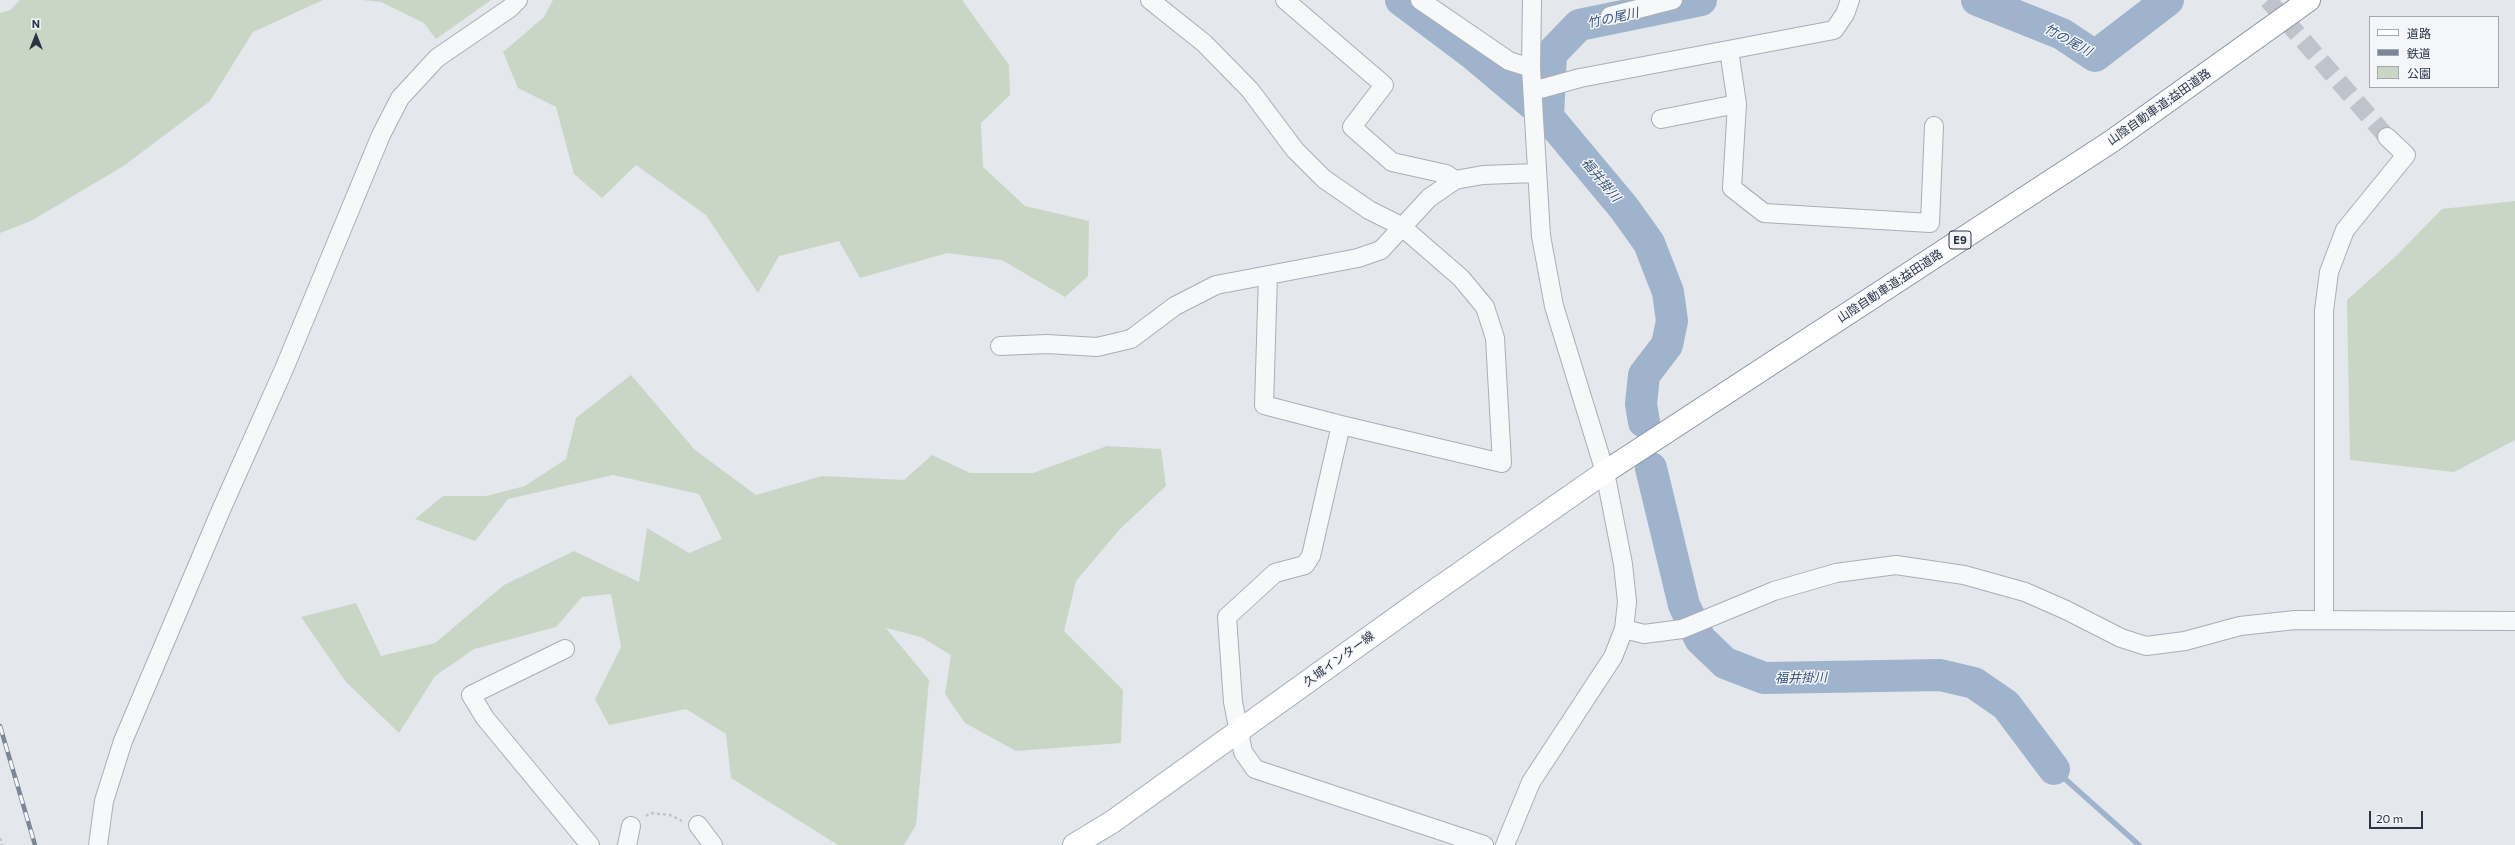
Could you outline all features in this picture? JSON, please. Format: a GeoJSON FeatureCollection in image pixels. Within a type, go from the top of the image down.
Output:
{"type":"FeatureCollection","features":[{"type":"Feature","properties":{"kind":"main road","name":"山陰自動車道;益田道路"},"geometry":{"type":"LineString","coordinates":[[1605,472],[2112,141],[2309,0]]}},
{"type":"Feature","properties":{"kind":"main road","name":"久城インター線"},"geometry":{"type":"LineString","coordinates":[[1074,845],[1112,822],[1420,601],[1605,472]]}},
{"type":"Feature","properties":{"kind":"street"},"geometry":{"type":"LineString","coordinates":[[98,845],[104,801],[123,741],[221,510],[284,369],[381,135],[400,98],[437,58],[510,8],[518,0]]}},
{"type":"Feature","properties":{"kind":"street"},"geometry":{"type":"LineString","coordinates":[[1150,0],[1204,43],[1250,90],[1296,150],[1324,179],[1369,210],[1401,226],[1461,278],[1485,307],[1495,338],[1502,463],[1341,425],[1264,405],[1268,275]]}},
{"type":"Feature","properties":{"kind":"street"},"geometry":{"type":"LineString","coordinates":[[1284,0],[1384,85],[1352,127],[1392,162],[1446,174],[1456,180]]}},
{"type":"Feature","properties":{"kind":"street"},"geometry":{"type":"LineString","coordinates":[[1420,0],[1509,61],[1531,68]]}},
{"type":"Feature","properties":{"kind":"street"},"geometry":{"type":"LineString","coordinates":[[1505,845],[1531,782],[1609,664],[1624,630],[1627,602],[1623,564],[1605,472],[1554,306],[1541,236],[1536,173],[1531,68],[1532,0]]}},
{"type":"Feature","properties":{"kind":"street"},"geometry":{"type":"LineString","coordinates":[[1610,16],[1673,0]]}},
{"type":"Feature","properties":{"kind":"street"},"geometry":{"type":"LineString","coordinates":[[1533,91],[1580,78],[1834,30],[1845,14],[1850,0]]}},
{"type":"Feature","properties":{"kind":"street"},"geometry":{"type":"LineString","coordinates":[[1729,50],[1736,104],[1732,188],[1764,213],[1930,223],[1934,126]]}},
{"type":"Feature","properties":{"kind":"street"},"geometry":{"type":"LineString","coordinates":[[1661,119],[1736,104]]}},
{"type":"Feature","properties":{"kind":"street"},"geometry":{"type":"LineString","coordinates":[[2324,620],[2324,311],[2329,272],[2345,230],[2406,155],[2387,137]]}},
{"type":"Feature","properties":{"kind":"street"},"geometry":{"type":"LineString","coordinates":[[1000,346],[1047,344],[1097,347],[1131,339],[1175,306],[1216,285],[1358,258],[1381,250],[1401,226],[1429,198],[1456,180],[1483,175],[1536,173]]}},
{"type":"Feature","properties":{"kind":"street"},"geometry":{"type":"LineString","coordinates":[[1341,425],[1311,556],[1305,566],[1275,573],[1226,617],[1233,702],[1243,752],[1255,769],[1484,845]]}},
{"type":"Feature","properties":{"kind":"street"},"geometry":{"type":"LineString","coordinates":[[1624,630],[1644,634],[1682,629],[1774,591],[1836,573],[1896,566],[1964,575],[2024,592],[2066,610],[2121,638],[2146,646],[2185,641],[2240,626],[2295,620],[2515,621]]}},
{"type":"Feature","properties":{"kind":"street"},"geometry":{"type":"LineString","coordinates":[[566,649],[472,695],[485,718],[590,845]]}},
{"type":"Feature","properties":{"kind":"street"},"geometry":{"type":"LineString","coordinates":[[698,825],[713,845]]}},
{"type":"Feature","properties":{"kind":"street"},"geometry":{"type":"LineString","coordinates":[[627,845],[631,826]]}},
{"type":"Feature","properties":{"kind":"path"},"geometry":{"type":"LineString","coordinates":[[631,826],[650,813],[670,815],[686,823],[698,825]]}},
{"type":"Feature","properties":{"kind":"path"},"geometry":{"type":"LineString","coordinates":[[0,838],[2,845]]}},
{"type":"Feature","properties":{"kind":"green space"},"geometry":{"type":"Polygon","coordinates":[[[20,0],[323,0],[253,32],[210,101],[125,165],[31,221],[0,233],[0,13],[10,10],[20,0]]]}},
{"type":"Feature","properties":{"kind":"green space"},"geometry":{"type":"Polygon","coordinates":[[[362,0],[491,0],[436,39],[424,23],[381,2],[362,0]]]}},
{"type":"Feature","properties":{"kind":"green space"},"geometry":{"type":"Polygon","coordinates":[[[553,0],[962,0],[1009,65],[1010,95],[981,123],[983,167],[1025,206],[1089,221],[1088,276],[1065,297],[1002,260],[947,253],[860,278],[839,241],[779,256],[758,293],[706,215],[636,165],[602,198],[574,174],[556,107],[518,88],[503,52],[544,17],[553,0]]]}},
{"type":"Feature","properties":{"kind":"green space"},"geometry":{"type":"Polygon","coordinates":[[[2515,201],[2515,440],[2454,472],[2350,460],[2347,300],[2395,257],[2442,209],[2515,201]]]}},
{"type":"Feature","properties":{"kind":"green space"},"geometry":{"type":"Polygon","coordinates":[[[631,375],[695,450],[756,495],[822,476],[904,480],[932,455],[970,473],[1033,473],[1107,446],[1161,449],[1166,486],[1120,529],[1076,581],[1064,631],[1123,690],[1121,743],[1016,751],[965,723],[945,694],[951,655],[921,637],[886,628],[929,680],[916,825],[904,845],[838,845],[731,778],[726,734],[686,709],[609,725],[595,699],[621,647],[611,594],[582,597],[556,627],[474,649],[435,676],[399,733],[346,682],[301,617],[356,603],[381,656],[435,643],[504,585],[574,551],[639,582],[647,528],[689,553],[722,539],[699,494],[613,475],[508,499],[475,541],[415,519],[443,496],[486,496],[525,486],[566,459],[576,418],[631,375]]]}},
{"type":"Feature","properties":{"kind":"waterway","name":"福井掛川"},"geometry":{"type":"LineString","coordinates":[[1401,0],[1473,54],[1548,117],[1624,208],[1649,243],[1668,292],[1672,321],[1667,345],[1644,375],[1641,404],[1644,422]]}},
{"type":"Feature","properties":{"kind":"waterway","name":"竹の尾川"},"geometry":{"type":"LineString","coordinates":[[1548,117],[1551,54],[1579,25],[1701,0]]}},
{"type":"Feature","properties":{"kind":"waterway","name":"竹の尾川"},"geometry":{"type":"LineString","coordinates":[[1977,0],[2062,34],[2095,56],[2168,0]]}},
{"type":"Feature","properties":{"kind":"waterway","name":"福井掛川"},"geometry":{"type":"LineString","coordinates":[[1651,468],[1684,605],[1700,639],[1725,663],[1764,678],[1940,675],[1974,683],[2006,705],[2054,769]]}},
{"type":"Feature","properties":{"kind":"waterway"},"geometry":{"type":"LineString","coordinates":[[2054,769],[2139,845]]}},
{"type":"Feature","properties":{"kind":"tunnel"},"geometry":{"type":"LineString","coordinates":[[2268,0],[2387,137]]}},
{"type":"Feature","properties":{"kind":"railway"},"geometry":{"type":"LineString","coordinates":[[0,726],[35,845]]}}]}
